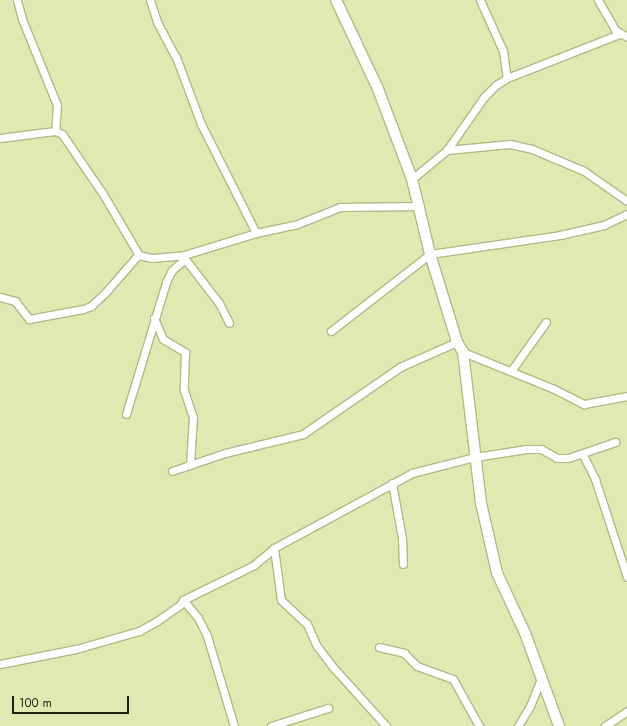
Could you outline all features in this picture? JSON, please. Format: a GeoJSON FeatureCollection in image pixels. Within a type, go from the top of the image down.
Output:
{"type":"FeatureCollection","features":[{"type":"Feature","properties":{"kind":"street"},"geometry":{"type":"LineString","coordinates":[[17,0],[22,19],[57,105],[55,131]]}},
{"type":"Feature","properties":{"kind":"street"},"geometry":{"type":"LineString","coordinates":[[150,0],[157,22],[176,57],[201,124],[256,232]]}},
{"type":"Feature","properties":{"kind":"street"},"geometry":{"type":"LineString","coordinates":[[336,0],[378,89],[412,179],[420,206],[430,254],[457,342],[463,352],[481,503],[497,572],[542,675],[559,726]]}},
{"type":"Feature","properties":{"kind":"street"},"geometry":{"type":"LineString","coordinates":[[480,0],[503,51],[507,78]]}},
{"type":"Feature","properties":{"kind":"street"},"geometry":{"type":"LineString","coordinates":[[412,179],[447,150],[484,98],[507,78],[625,36],[598,0]]}},
{"type":"Feature","properties":{"kind":"street"},"geometry":{"type":"LineString","coordinates":[[0,138],[55,131],[66,138],[139,255]]}},
{"type":"Feature","properties":{"kind":"street"},"geometry":{"type":"LineString","coordinates":[[447,150],[504,144],[519,145],[584,172],[627,201]]}},
{"type":"Feature","properties":{"kind":"street"},"geometry":{"type":"LineString","coordinates":[[0,297],[15,301],[30,319],[87,308],[105,293],[131,260],[139,255],[152,258],[185,257],[256,232],[295,225],[351,205],[420,206]]}},
{"type":"Feature","properties":{"kind":"street"},"geometry":{"type":"LineString","coordinates":[[331,331],[430,254],[560,235],[604,225],[627,214]]}},
{"type":"Feature","properties":{"kind":"street"},"geometry":{"type":"LineString","coordinates":[[126,414],[166,282],[172,270],[185,257]]}},
{"type":"Feature","properties":{"kind":"street"},"geometry":{"type":"LineString","coordinates":[[185,257],[219,303],[228,323]]}},
{"type":"Feature","properties":{"kind":"street"},"geometry":{"type":"LineString","coordinates":[[154,318],[163,339],[185,352],[184,390],[193,417],[190,465]]}},
{"type":"Feature","properties":{"kind":"street"},"geometry":{"type":"LineString","coordinates":[[511,371],[546,322]]}},
{"type":"Feature","properties":{"kind":"street"},"geometry":{"type":"LineString","coordinates":[[172,471],[225,453],[304,434],[400,367],[457,342]]}},
{"type":"Feature","properties":{"kind":"street"},"geometry":{"type":"LineString","coordinates":[[463,352],[511,371],[584,404],[627,396]]}},
{"type":"Feature","properties":{"kind":"street"},"geometry":{"type":"LineString","coordinates":[[0,664],[120,638],[157,621],[180,605],[183,600],[254,565],[266,557],[274,548],[412,473],[475,457],[533,448],[544,450],[557,458],[583,455],[615,442]]}},
{"type":"Feature","properties":{"kind":"street"},"geometry":{"type":"LineString","coordinates":[[583,455],[595,479],[627,577]]}},
{"type":"Feature","properties":{"kind":"street"},"geometry":{"type":"LineString","coordinates":[[392,483],[402,538],[403,564]]}},
{"type":"Feature","properties":{"kind":"street"},"geometry":{"type":"LineString","coordinates":[[274,548],[281,600],[307,624],[317,646],[332,666],[386,726]]}},
{"type":"Feature","properties":{"kind":"street"},"geometry":{"type":"LineString","coordinates":[[183,600],[198,618],[207,636],[234,726]]}},
{"type":"Feature","properties":{"kind":"street"},"geometry":{"type":"LineString","coordinates":[[378,648],[402,652],[417,666],[453,679],[479,726]]}},
{"type":"Feature","properties":{"kind":"street"},"geometry":{"type":"LineString","coordinates":[[518,726],[530,706],[542,675]]}},
{"type":"Feature","properties":{"kind":"street"},"geometry":{"type":"LineString","coordinates":[[271,726],[328,708]]}},
{"type":"Feature","properties":{"kind":"street"},"geometry":{"type":"LineString","coordinates":[[605,726],[627,711]]}}]}
